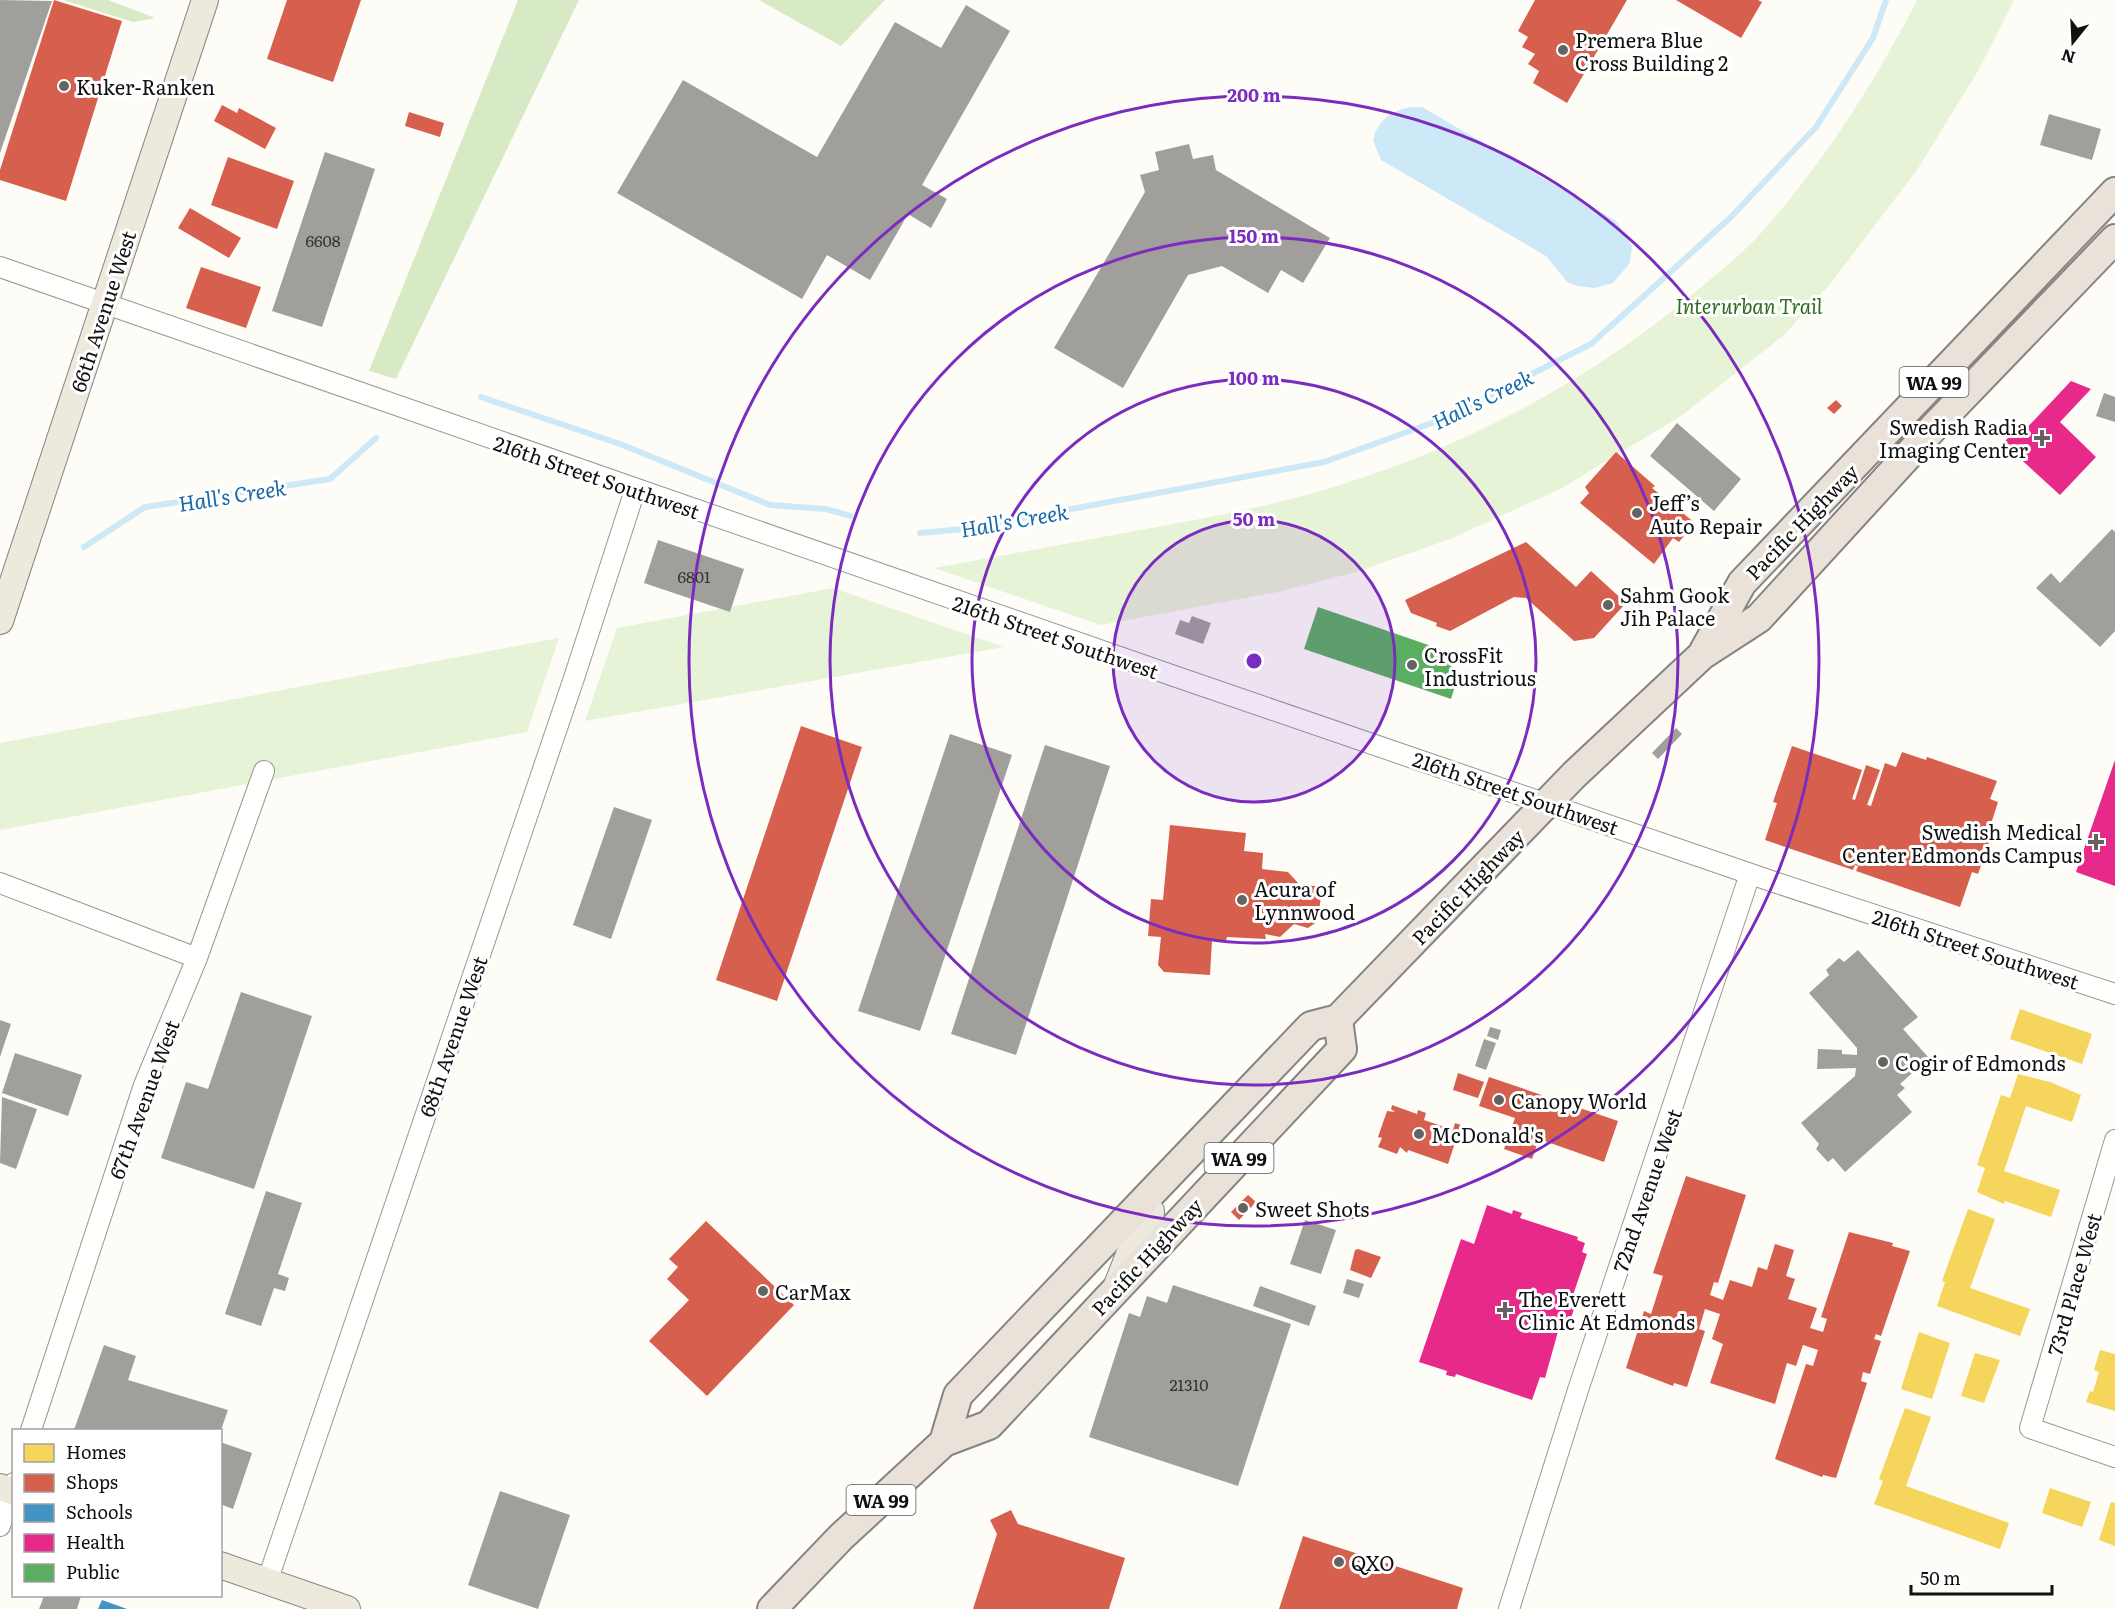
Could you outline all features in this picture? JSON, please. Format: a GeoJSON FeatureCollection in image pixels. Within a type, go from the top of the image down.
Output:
{"type":"FeatureCollection","features":[{"type":"Feature","properties":{"kind":"highway","name":"Pacific Highway"},"geometry":{"type":"LineString","coordinates":[[1702,655],[1742,583],[2115,192]]}},
{"type":"Feature","properties":{"kind":"highway","name":"Pacific Highway"},"geometry":{"type":"LineString","coordinates":[[944,1442],[958,1395],[1311,1026],[1338,1019],[1548,802],[1702,655],[1758,618],[1934,427],[2115,239]]}},
{"type":"Feature","properties":{"kind":"highway","name":"Pacific Highway"},"geometry":{"type":"LineString","coordinates":[[772,1609],[841,1537],[944,1442],[989,1425],[1342,1049],[1338,1019]]}},
{"type":"Feature","properties":{"kind":"main road","name":"66th Avenue West"},"geometry":{"type":"LineString","coordinates":[[0,621],[205,0]]}},
{"type":"Feature","properties":{"kind":"main road"},"geometry":{"type":"LineString","coordinates":[[1116,1288],[1136,1237],[1150,1221],[1151,1211],[1144,1202]]}},
{"type":"Feature","properties":{"kind":"main road"},"geometry":{"type":"LineString","coordinates":[[222,1566],[348,1609]]}},
{"type":"Feature","properties":{"kind":"street","name":"216th Street Southwest"},"geometry":{"type":"LineString","coordinates":[[0,267],[635,490],[1548,802],[1750,874],[2115,994]]}},
{"type":"Feature","properties":{"kind":"street","name":"68th Avenue West"},"geometry":{"type":"LineString","coordinates":[[267,1582],[574,678],[635,490]]}},
{"type":"Feature","properties":{"kind":"street","name":"67th Avenue West"},"geometry":{"type":"LineString","coordinates":[[32,1429],[144,1085],[197,958],[264,771]]}},
{"type":"Feature","properties":{"kind":"street","name":"72nd Avenue West"},"geometry":{"type":"LineString","coordinates":[[1515,1607],[1578,1390],[1750,874]]}},
{"type":"Feature","properties":{"kind":"street"},"geometry":{"type":"LineString","coordinates":[[0,884],[197,958]]}},
{"type":"Feature","properties":{"kind":"street","name":"73rd Place West"},"geometry":{"type":"LineString","coordinates":[[2115,1140],[2030,1428],[2115,1457]]}},
{"type":"Feature","properties":{"kind":"street"},"geometry":{"type":"LineString","coordinates":[[0,1526],[9,1488]]}},
{"type":"Feature","properties":{"kind":"green space"},"geometry":{"type":"Polygon","coordinates":[[[63,0],[108,0],[155,18],[133,22],[63,0]]]}},
{"type":"Feature","properties":{"kind":"green space"},"geometry":{"type":"Polygon","coordinates":[[[518,0],[579,0],[396,379],[369,371],[518,0]]]}},
{"type":"Feature","properties":{"kind":"green space"},"geometry":{"type":"Polygon","coordinates":[[[759,0],[885,0],[841,46],[759,0]]]}},
{"type":"Feature","properties":{"kind":"green space","name":"Interurban Trail"},"geometry":{"type":"Polygon","coordinates":[[[1917,0],[2014,0],[1978,71],[1917,170],[1830,284],[1783,336],[1681,416],[1562,488],[1450,539],[1356,572],[1278,592],[1101,625],[934,568],[1208,517],[1310,494],[1415,459],[1466,437],[1564,385],[1611,356],[1656,323],[1731,262],[1761,233],[1827,151],[1866,92],[1917,0]]]}},
{"type":"Feature","properties":{"kind":"green space"},"geometry":{"type":"Polygon","coordinates":[[[833,588],[1004,647],[585,721],[617,628],[833,588]]]}},
{"type":"Feature","properties":{"kind":"green space"},"geometry":{"type":"Polygon","coordinates":[[[559,638],[527,732],[0,830],[0,743],[559,638]]]}},
{"type":"Feature","properties":{"kind":"water"},"geometry":{"type":"Polygon","coordinates":[[[1411,107],[1422,107],[1616,221],[1632,246],[1630,263],[1613,283],[1595,288],[1577,286],[1567,282],[1546,256],[1381,160],[1373,140],[1378,127],[1392,114],[1411,107]]]}},
{"type":"Feature","properties":{"kind":"building: Homes"},"geometry":{"type":"Polygon","coordinates":[[[2020,1009],[2092,1034],[2082,1064],[2010,1039],[2020,1009]]]}},
{"type":"Feature","properties":{"kind":"building: Homes"},"geometry":{"type":"Polygon","coordinates":[[[2018,1074],[2050,1082],[2081,1095],[2072,1122],[2026,1106],[2004,1171],[2060,1190],[2051,1217],[2005,1201],[2004,1204],[1977,1192],[1985,1168],[1977,1165],[2001,1095],[2010,1098],[2018,1074]]]}},
{"type":"Feature","properties":{"kind":"building: Homes"},"geometry":{"type":"Polygon","coordinates":[[[1968,1209],[1995,1219],[1970,1288],[2030,1309],[2020,1336],[1937,1306],[1945,1282],[1942,1281],[1968,1209]]]}},
{"type":"Feature","properties":{"kind":"building: Homes"},"geometry":{"type":"Polygon","coordinates":[[[1919,1332],[1950,1343],[1932,1399],[1901,1389],[1919,1332]]]}},
{"type":"Feature","properties":{"kind":"building: Homes"},"geometry":{"type":"Polygon","coordinates":[[[2100,1350],[2115,1354],[2115,1411],[2086,1402],[2090,1391],[2093,1392],[2099,1372],[2094,1370],[2100,1350]]]}},
{"type":"Feature","properties":{"kind":"building: Homes"},"geometry":{"type":"Polygon","coordinates":[[[1975,1353],[2000,1360],[1984,1403],[1961,1396],[1975,1353]]]}},
{"type":"Feature","properties":{"kind":"building: Homes"},"geometry":{"type":"Polygon","coordinates":[[[1905,1408],[1931,1417],[1906,1486],[2009,1523],[2000,1549],[1874,1504],[1883,1481],[1879,1479],[1905,1408]]]}},
{"type":"Feature","properties":{"kind":"building: Homes"},"geometry":{"type":"Polygon","coordinates":[[[2050,1488],[2091,1502],[2082,1527],[2042,1513],[2050,1488]]]}},
{"type":"Feature","properties":{"kind":"building: Homes"},"geometry":{"type":"Polygon","coordinates":[[[2111,1502],[2115,1503],[2115,1546],[2099,1540],[2111,1502]]]}},
{"type":"Feature","properties":{"kind":"building: Shops","name":"Kuker-Ranken"},"geometry":{"type":"Polygon","coordinates":[[[54,0],[122,21],[66,201],[0,180],[0,170],[54,0]]]}},
{"type":"Feature","properties":{"kind":"building: Shops"},"geometry":{"type":"Polygon","coordinates":[[[287,0],[361,0],[333,82],[267,59],[287,0]]]}},
{"type":"Feature","properties":{"kind":"building: Shops","name":"Premera Blue Cross Building 2"},"geometry":{"type":"Polygon","coordinates":[[[1535,0],[1627,0],[1567,103],[1533,83],[1539,71],[1528,64],[1535,54],[1522,47],[1528,37],[1518,31],[1535,0]]]}},
{"type":"Feature","properties":{"kind":"building: Shops","name":"Premera Blue Cross Building 2"},"geometry":{"type":"Polygon","coordinates":[[[1676,0],[1758,0],[1762,2],[1741,38],[1676,0]]]}},
{"type":"Feature","properties":{"kind":"building: Shops"},"geometry":{"type":"Polygon","coordinates":[[[222,105],[237,113],[239,108],[276,128],[265,149],[214,121],[222,105]]]}},
{"type":"Feature","properties":{"kind":"building: Shops"},"geometry":{"type":"Polygon","coordinates":[[[409,112],[444,123],[440,137],[405,126],[409,112]]]}},
{"type":"Feature","properties":{"kind":"building: Shops"},"geometry":{"type":"Polygon","coordinates":[[[228,157],[294,181],[277,229],[211,205],[228,157]]]}},
{"type":"Feature","properties":{"kind":"building: Shops"},"geometry":{"type":"Polygon","coordinates":[[[190,208],[241,238],[229,258],[178,228],[190,208]]]}},
{"type":"Feature","properties":{"kind":"building: Shops"},"geometry":{"type":"Polygon","coordinates":[[[201,267],[261,287],[246,328],[186,308],[201,267]]]}},
{"type":"Feature","properties":{"kind":"building: Shops"},"geometry":{"type":"Polygon","coordinates":[[[1836,400],[1842,406],[1834,414],[1827,408],[1836,400]]]}},
{"type":"Feature","properties":{"kind":"building: Shops","name":"Jeff’s Auto Repair"},"geometry":{"type":"Polygon","coordinates":[[[1616,452],[1655,486],[1652,488],[1695,523],[1679,542],[1673,538],[1654,564],[1580,503],[1589,493],[1585,487],[1616,452]]]}},
{"type":"Feature","properties":{"kind":"building: Shops"},"geometry":{"type":"Polygon","coordinates":[[[1526,542],[1576,587],[1591,571],[1626,603],[1594,638],[1574,641],[1526,598],[1514,597],[1450,631],[1436,626],[1437,623],[1411,613],[1405,600],[1526,542]]]}},
{"type":"Feature","properties":{"kind":"building: Shops"},"geometry":{"type":"Polygon","coordinates":[[[801,726],[862,747],[777,1001],[716,980],[801,726]]]}},
{"type":"Feature","properties":{"kind":"building: Shops"},"geometry":{"type":"Polygon","coordinates":[[[1792,746],[1862,770],[1852,799],[1855,800],[1866,765],[1880,770],[1867,805],[1871,806],[1885,763],[1896,767],[1902,752],[1926,760],[1927,757],[1997,781],[1990,799],[1998,802],[1988,833],[1992,835],[1978,874],[1972,872],[1960,907],[1856,871],[1858,866],[1855,865],[1853,870],[1765,840],[1777,803],[1773,802],[1792,746]]]}},
{"type":"Feature","properties":{"kind":"building: Shops","name":"Acura of Lynnwood"},"geometry":{"type":"Polygon","coordinates":[[[1170,825],[1246,833],[1244,851],[1263,853],[1262,869],[1288,872],[1299,884],[1322,887],[1318,921],[1308,928],[1294,924],[1280,937],[1265,934],[1266,939],[1227,937],[1226,942],[1212,941],[1210,975],[1164,972],[1158,965],[1161,937],[1148,936],[1151,899],[1163,900],[1170,825]]]}},
{"type":"Feature","properties":{"kind":"building: Shops"},"geometry":{"type":"Polygon","coordinates":[[[1458,1073],[1484,1082],[1478,1098],[1453,1090],[1458,1073]]]}},
{"type":"Feature","properties":{"kind":"building: Shops"},"geometry":{"type":"Polygon","coordinates":[[[1489,1077],[1618,1121],[1604,1162],[1539,1139],[1532,1159],[1504,1149],[1515,1118],[1479,1106],[1489,1077]]]}},
{"type":"Feature","properties":{"kind":"building: Shops","name":"McDonald's"},"geometry":{"type":"Polygon","coordinates":[[[1392,1105],[1417,1114],[1418,1110],[1426,1113],[1424,1120],[1453,1130],[1455,1123],[1461,1125],[1448,1164],[1408,1150],[1407,1153],[1400,1147],[1397,1154],[1378,1147],[1382,1138],[1378,1137],[1387,1111],[1395,1112],[1391,1109],[1392,1105]]]}},
{"type":"Feature","properties":{"kind":"building: Shops"},"geometry":{"type":"Polygon","coordinates":[[[1686,1176],[1746,1195],[1718,1283],[1714,1282],[1710,1295],[1723,1300],[1730,1280],[1752,1287],[1758,1267],[1767,1270],[1775,1244],[1794,1250],[1786,1276],[1795,1279],[1788,1299],[1817,1308],[1810,1328],[1823,1332],[1827,1319],[1821,1317],[1849,1232],[1893,1243],[1892,1246],[1910,1251],[1881,1336],[1876,1334],[1874,1339],[1881,1341],[1870,1374],[1863,1372],[1861,1381],[1867,1383],[1836,1478],[1823,1475],[1822,1477],[1775,1459],[1806,1364],[1813,1366],[1818,1350],[1803,1345],[1796,1366],[1787,1363],[1775,1404],[1710,1383],[1723,1344],[1712,1339],[1720,1314],[1705,1309],[1699,1329],[1705,1331],[1687,1387],[1674,1383],[1673,1386],[1626,1368],[1644,1311],[1651,1314],[1663,1276],[1653,1273],[1686,1176]]]}},
{"type":"Feature","properties":{"kind":"building: Shops","name":"Sweet Shots"},"geometry":{"type":"Polygon","coordinates":[[[1248,1195],[1256,1202],[1239,1220],[1231,1212],[1248,1195]]]}},
{"type":"Feature","properties":{"kind":"building: Shops"},"geometry":{"type":"Polygon","coordinates":[[[706,1221],[794,1305],[707,1396],[649,1341],[689,1300],[667,1279],[678,1267],[669,1259],[706,1221]]]}},
{"type":"Feature","properties":{"kind":"building: Shops"},"geometry":{"type":"Polygon","coordinates":[[[1355,1250],[1381,1257],[1371,1278],[1350,1270],[1355,1250]]]}},
{"type":"Feature","properties":{"kind":"building: Shops"},"geometry":{"type":"Polygon","coordinates":[[[1011,1510],[1018,1524],[1125,1558],[1109,1609],[973,1609],[997,1534],[990,1520],[1011,1510]]]}},
{"type":"Feature","properties":{"kind":"building: Shops","name":"QXO"},"geometry":{"type":"Polygon","coordinates":[[[1303,1536],[1463,1588],[1457,1609],[1279,1609],[1303,1536]]]}},
{"type":"Feature","properties":{"kind":"building: Schools"},"geometry":{"type":"Polygon","coordinates":[[[102,1600],[127,1609],[98,1609],[102,1600]]]}},
{"type":"Feature","properties":{"kind":"building: Health","name":"Swedish Radia Imaging Center"},"geometry":{"type":"Polygon","coordinates":[[[2071,381],[2091,389],[2060,422],[2096,457],[2060,495],[2003,443],[2017,429],[2022,433],[2071,381]]]}},
{"type":"Feature","properties":{"kind":"building: Health"},"geometry":{"type":"Polygon","coordinates":[[[2115,760],[2115,886],[2076,872],[2115,760]]]}},
{"type":"Feature","properties":{"kind":"building: Health","name":"The Everett Clinic At Edmonds"},"geometry":{"type":"Polygon","coordinates":[[[1487,1205],[1512,1214],[1513,1210],[1522,1213],[1520,1218],[1578,1237],[1577,1240],[1585,1243],[1582,1252],[1587,1254],[1573,1295],[1578,1297],[1569,1324],[1565,1322],[1562,1330],[1559,1328],[1545,1378],[1540,1377],[1532,1400],[1456,1374],[1455,1377],[1446,1375],[1447,1371],[1419,1362],[1461,1239],[1474,1244],[1487,1205]]]}},
{"type":"Feature","properties":{"kind":"building: Public"},"geometry":{"type":"Polygon","coordinates":[[[1318,607],[1440,649],[1458,677],[1451,699],[1304,649],[1318,607]]]}},
{"type":"Feature","properties":{"kind":"building: Other"},"geometry":{"type":"Polygon","coordinates":[[[0,0],[52,1],[0,153],[0,0]]]}},
{"type":"Feature","properties":{"kind":"building: Other"},"geometry":{"type":"Polygon","coordinates":[[[966,5],[1010,31],[922,185],[947,199],[931,228],[908,214],[870,280],[827,255],[802,299],[617,193],[683,80],[817,157],[895,22],[941,48],[966,5]]]}},
{"type":"Feature","properties":{"kind":"building: Other"},"geometry":{"type":"Polygon","coordinates":[[[2049,114],[2101,129],[2092,160],[2040,145],[2049,114]]]}},
{"type":"Feature","properties":{"kind":"building: Other"},"geometry":{"type":"Polygon","coordinates":[[[1189,144],[1193,159],[1213,155],[1216,170],[1330,238],[1303,283],[1281,270],[1268,293],[1222,266],[1188,275],[1123,388],[1054,348],[1145,192],[1140,175],[1159,170],[1155,152],[1189,144]]]}},
{"type":"Feature","properties":{"kind":"building: Other"},"geometry":{"type":"Polygon","coordinates":[[[325,152],[375,169],[322,327],[272,311],[325,152]]]}},
{"type":"Feature","properties":{"kind":"building: Other"},"geometry":{"type":"Polygon","coordinates":[[[2104,393],[2115,397],[2115,422],[2096,416],[2104,393]]]}},
{"type":"Feature","properties":{"kind":"building: Other"},"geometry":{"type":"Polygon","coordinates":[[[1677,423],[1741,479],[1714,511],[1650,456],[1677,423]]]}},
{"type":"Feature","properties":{"kind":"building: Other"},"geometry":{"type":"Polygon","coordinates":[[[2112,529],[2115,532],[2115,631],[2100,647],[2036,588],[2051,573],[2060,583],[2112,529]]]}},
{"type":"Feature","properties":{"kind":"building: Other"},"geometry":{"type":"Polygon","coordinates":[[[658,540],[744,569],[730,612],[644,583],[658,540]]]}},
{"type":"Feature","properties":{"kind":"building: Other"},"geometry":{"type":"Polygon","coordinates":[[[1192,616],[1211,623],[1203,644],[1175,634],[1180,620],[1189,623],[1192,616]]]}},
{"type":"Feature","properties":{"kind":"building: Other"},"geometry":{"type":"Polygon","coordinates":[[[1676,728],[1682,734],[1658,759],[1652,753],[1676,728]]]}},
{"type":"Feature","properties":{"kind":"building: Other"},"geometry":{"type":"Polygon","coordinates":[[[950,734],[1012,755],[920,1031],[858,1011],[950,734]]]}},
{"type":"Feature","properties":{"kind":"building: Other"},"geometry":{"type":"Polygon","coordinates":[[[1045,745],[1110,766],[1016,1055],[951,1034],[1045,745]]]}},
{"type":"Feature","properties":{"kind":"building: Other"},"geometry":{"type":"Polygon","coordinates":[[[614,807],[652,820],[611,939],[573,925],[614,807]]]}},
{"type":"Feature","properties":{"kind":"building: Other","name":"Cogir of Edmonds"},"geometry":{"type":"Polygon","coordinates":[[[1858,950],[1918,1017],[1903,1029],[1929,1058],[1900,1084],[1905,1088],[1897,1095],[1912,1112],[1845,1172],[1833,1158],[1828,1162],[1816,1149],[1819,1144],[1801,1123],[1855,1076],[1856,1068],[1817,1069],[1818,1049],[1842,1050],[1842,1054],[1857,1055],[1857,1048],[1809,993],[1829,975],[1826,970],[1839,958],[1844,962],[1858,950]]]}},
{"type":"Feature","properties":{"kind":"building: Other"},"geometry":{"type":"Polygon","coordinates":[[[241,992],[312,1016],[254,1189],[161,1158],[186,1082],[208,1089],[241,992]]]}},
{"type":"Feature","properties":{"kind":"building: Other"},"geometry":{"type":"Polygon","coordinates":[[[0,1020],[11,1024],[0,1057],[0,1020]]]}},
{"type":"Feature","properties":{"kind":"building: Other"},"geometry":{"type":"Polygon","coordinates":[[[1490,1027],[1501,1030],[1498,1040],[1487,1036],[1490,1027]]]}},
{"type":"Feature","properties":{"kind":"building: Other"},"geometry":{"type":"Polygon","coordinates":[[[1484,1039],[1496,1043],[1486,1070],[1475,1066],[1484,1039]]]}},
{"type":"Feature","properties":{"kind":"building: Other"},"geometry":{"type":"Polygon","coordinates":[[[15,1053],[82,1075],[68,1116],[2,1093],[15,1053]]]}},
{"type":"Feature","properties":{"kind":"building: Other"},"geometry":{"type":"Polygon","coordinates":[[[2,1097],[37,1109],[16,1169],[0,1163],[2,1097]]]}},
{"type":"Feature","properties":{"kind":"building: Other"},"geometry":{"type":"Polygon","coordinates":[[[266,1191],[302,1203],[278,1274],[289,1278],[285,1291],[274,1288],[261,1326],[225,1314],[266,1191]]]}},
{"type":"Feature","properties":{"kind":"building: Other"},"geometry":{"type":"Polygon","coordinates":[[[1305,1220],[1336,1230],[1321,1274],[1290,1264],[1305,1220]]]}},
{"type":"Feature","properties":{"kind":"building: Other"},"geometry":{"type":"Polygon","coordinates":[[[1347,1279],[1364,1284],[1359,1298],[1343,1293],[1347,1279]]]}},
{"type":"Feature","properties":{"kind":"building: Other"},"geometry":{"type":"Polygon","coordinates":[[[1173,1285],[1291,1324],[1238,1486],[1089,1437],[1129,1313],[1140,1317],[1147,1296],[1167,1303],[1173,1285]]]}},
{"type":"Feature","properties":{"kind":"building: Other"},"geometry":{"type":"Polygon","coordinates":[[[1260,1286],[1316,1306],[1309,1326],[1253,1306],[1260,1286]]]}},
{"type":"Feature","properties":{"kind":"building: Other"},"geometry":{"type":"Polygon","coordinates":[[[104,1345],[136,1356],[128,1380],[228,1410],[221,1429],[74,1429],[104,1345]]]}},
{"type":"Feature","properties":{"kind":"building: Other"},"geometry":{"type":"Polygon","coordinates":[[[222,1443],[252,1453],[233,1509],[222,1505],[222,1443]]]}},
{"type":"Feature","properties":{"kind":"building: Other"},"geometry":{"type":"Polygon","coordinates":[[[500,1491],[570,1515],[538,1609],[468,1585],[500,1491]]]}},
{"type":"Feature","properties":{"kind":"building: Other"},"geometry":{"type":"Polygon","coordinates":[[[44,1597],[81,1597],[77,1609],[39,1609],[44,1597]]]}},
{"type":"Feature","properties":{"kind":"waterway","name":"Hall's Creek"},"geometry":{"type":"LineString","coordinates":[[920,533],[964,529],[1324,462],[1443,419],[1591,344],[1731,217],[1816,127],[1873,38],[1886,0]]}},
{"type":"Feature","properties":{"kind":"waterway","name":"Hall's Creek"},"geometry":{"type":"LineString","coordinates":[[481,397],[620,444],[770,505],[826,509],[851,516]]}},
{"type":"Feature","properties":{"kind":"waterway","name":"Hall's Creek"},"geometry":{"type":"LineString","coordinates":[[84,547],[145,507],[330,479],[376,438]]}},
{"type":"Feature","properties":{"kind":"place","name":"Premera Blue Cross Building 2"},"geometry":{"type":"Point","coordinates":[1563,50]}},
{"type":"Feature","properties":{"kind":"place","name":"Kuker-Ranken"},"geometry":{"type":"Point","coordinates":[64,86]}},
{"type":"Feature","properties":{"kind":"place","name":"Swedish Radia Imaging Center"},"geometry":{"type":"Point","coordinates":[2042,438]}},
{"type":"Feature","properties":{"kind":"place","name":"Jeff’s Auto Repair"},"geometry":{"type":"Point","coordinates":[1637,513]}},
{"type":"Feature","properties":{"kind":"place","name":"Sahm Gook Jih Palace"},"geometry":{"type":"Point","coordinates":[1608,605]}},
{"type":"Feature","properties":{"kind":"place","name":"CrossFit Industrious"},"geometry":{"type":"Point","coordinates":[1412,665]}},
{"type":"Feature","properties":{"kind":"place","name":"Swedish Medical Center Edmonds Campus"},"geometry":{"type":"Point","coordinates":[2096,842]}},
{"type":"Feature","properties":{"kind":"place","name":"Acura of Lynnwood"},"geometry":{"type":"Point","coordinates":[1242,900]}},
{"type":"Feature","properties":{"kind":"place","name":"Cogir of Edmonds"},"geometry":{"type":"Point","coordinates":[1883,1062]}},
{"type":"Feature","properties":{"kind":"place","name":"Canopy World"},"geometry":{"type":"Point","coordinates":[1499,1100]}},
{"type":"Feature","properties":{"kind":"place","name":"McDonald's"},"geometry":{"type":"Point","coordinates":[1419,1134]}},
{"type":"Feature","properties":{"kind":"place","name":"Sweet Shots"},"geometry":{"type":"Point","coordinates":[1243,1208]}},
{"type":"Feature","properties":{"kind":"place","name":"CarMax"},"geometry":{"type":"Point","coordinates":[763,1291]}},
{"type":"Feature","properties":{"kind":"place","name":"The Everett Clinic At Edmonds"},"geometry":{"type":"Point","coordinates":[1505,1310]}},
{"type":"Feature","properties":{"kind":"place","name":"QXO"},"geometry":{"type":"Point","coordinates":[1339,1562]}}]}
